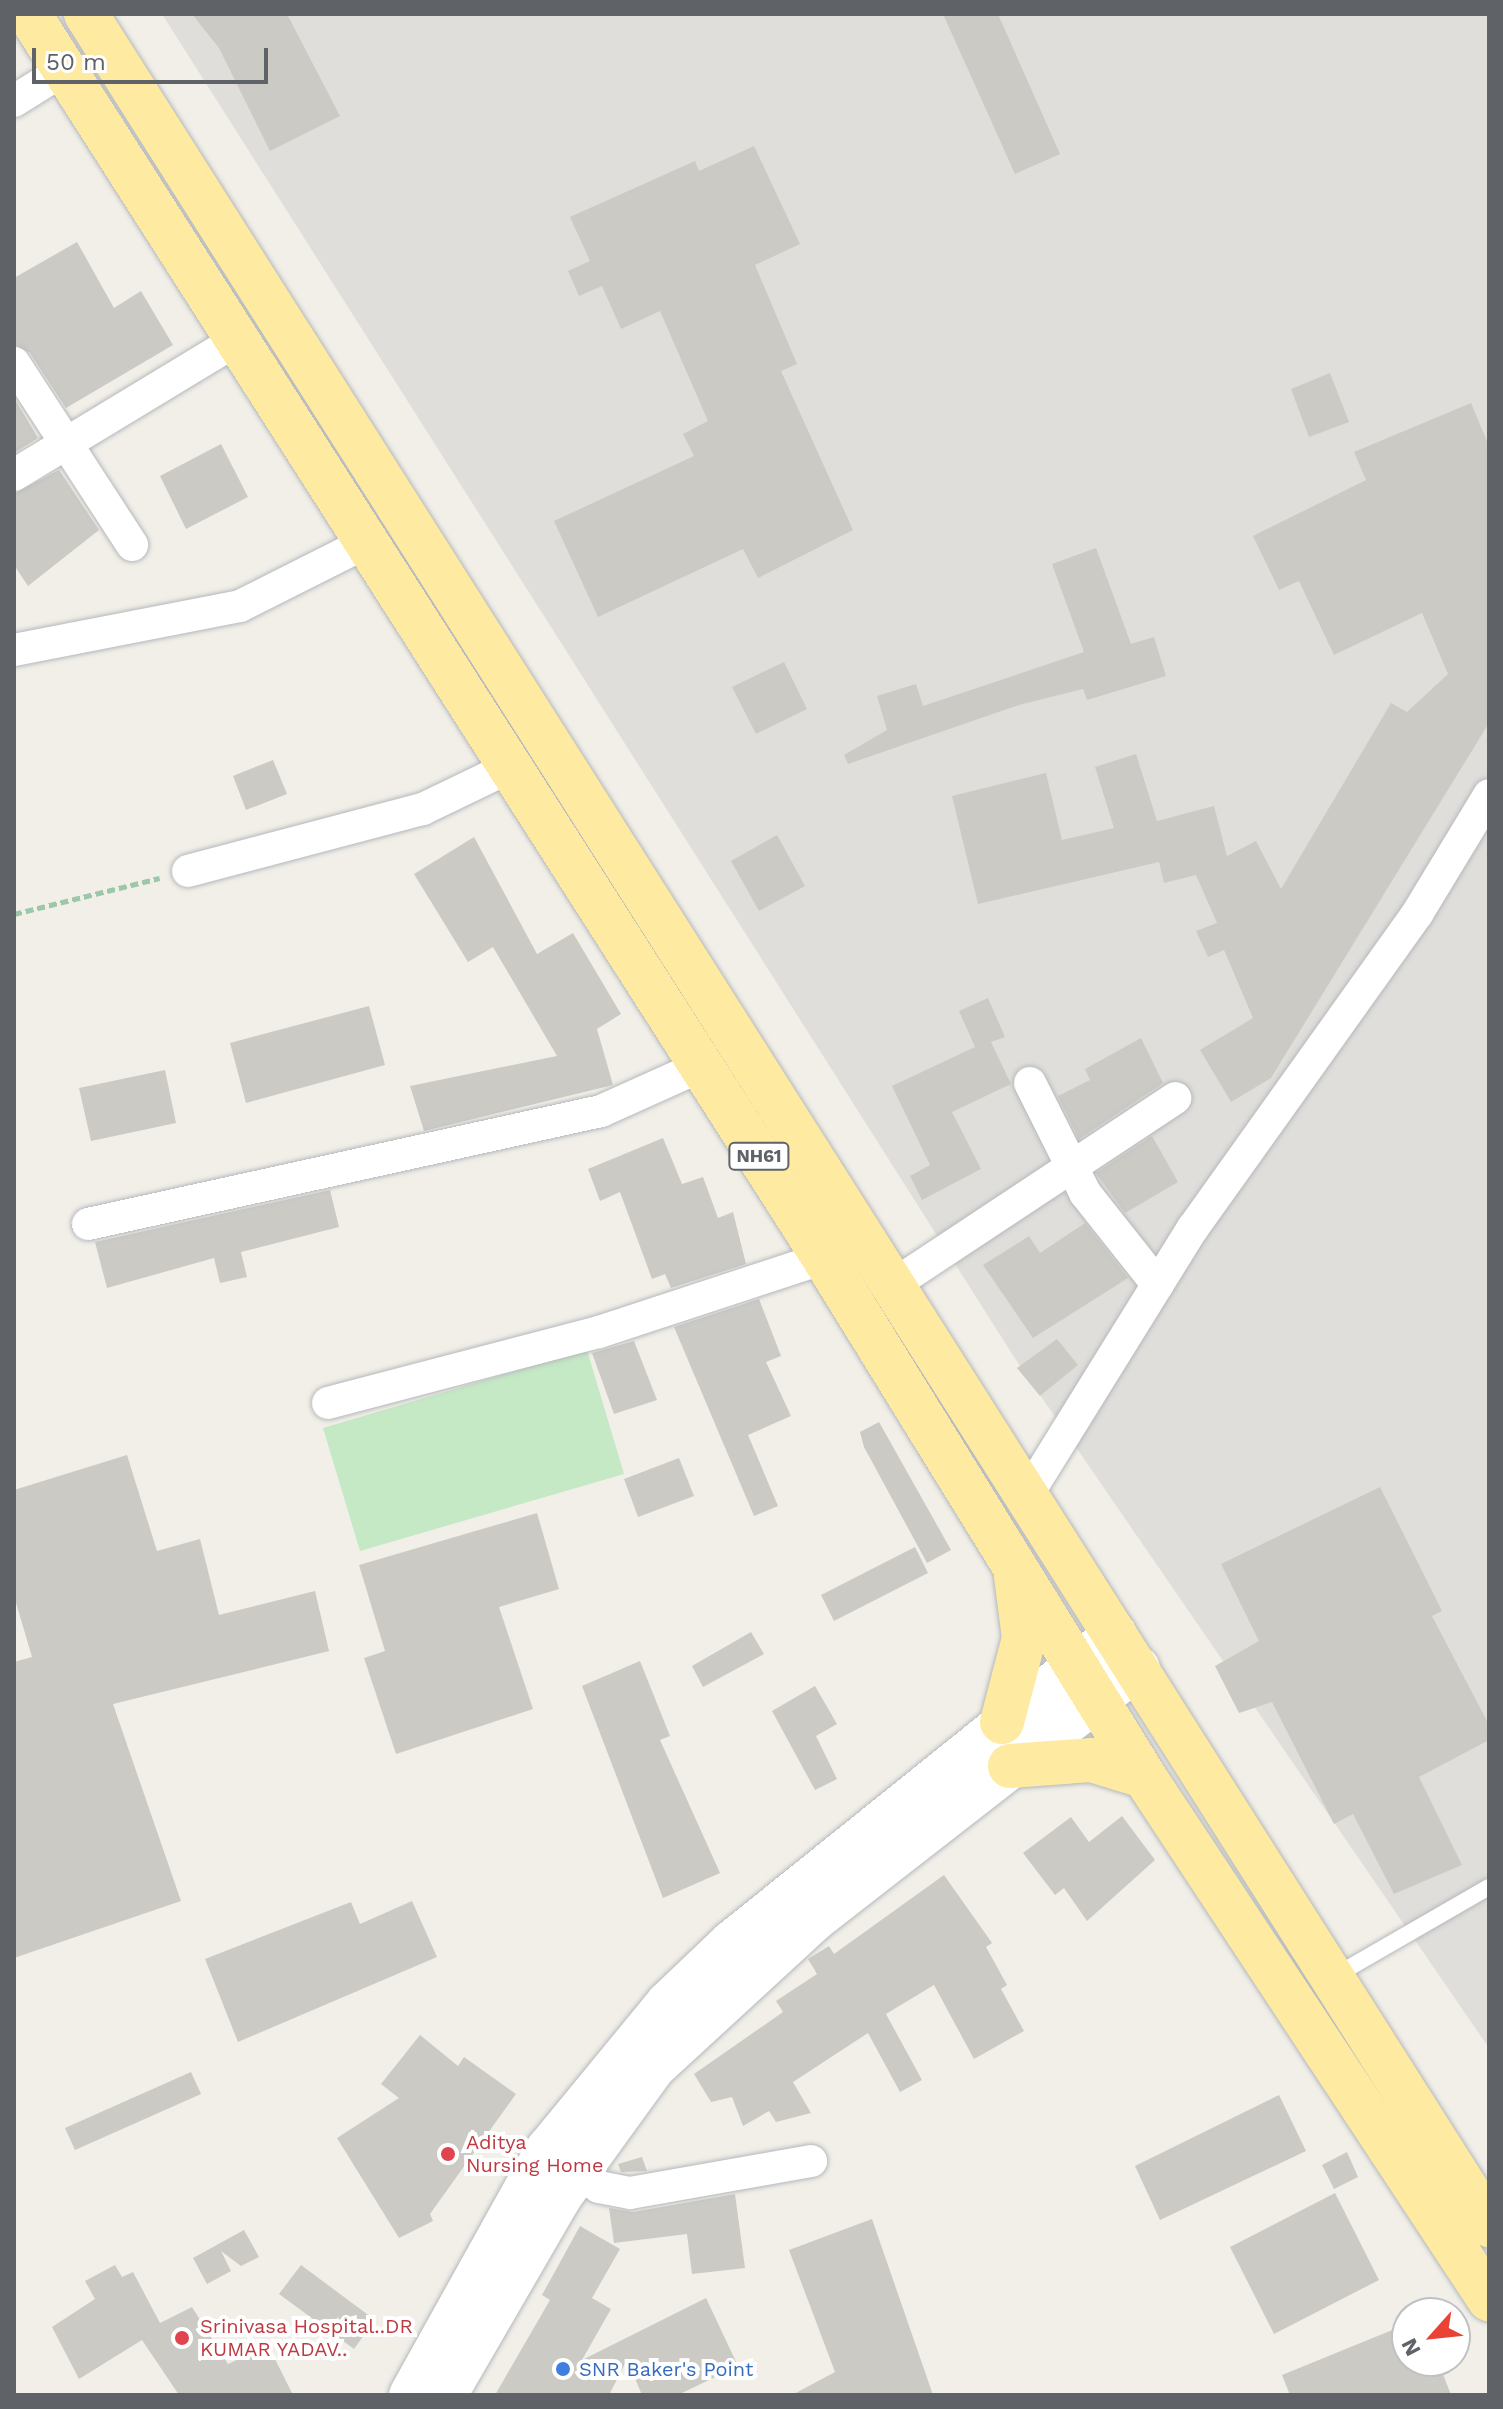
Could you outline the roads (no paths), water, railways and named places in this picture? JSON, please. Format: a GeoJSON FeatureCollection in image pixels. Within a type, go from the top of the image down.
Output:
{"type":"FeatureCollection","features":[{"type":"Feature","properties":{"kind":"highway","name":"NH61"},"geometry":{"type":"LineString","coordinates":[[29,14],[824,1258],[1144,1776],[1489,2299]]}},
{"type":"Feature","properties":{"kind":"highway","name":"NH61"},"geometry":{"type":"LineString","coordinates":[[86,14],[1029,1492],[1489,2225]]}},
{"type":"Feature","properties":{"kind":"highway"},"geometry":{"type":"LineString","coordinates":[[1002,1722],[1024,1638],[1010,1555]]}},
{"type":"Feature","properties":{"kind":"highway"},"geometry":{"type":"LineString","coordinates":[[1010,1766],[1091,1760],[1144,1776]]}},
{"type":"Feature","properties":{"kind":"highway"},"geometry":{"type":"LineString","coordinates":[[1327,2051],[1363,2028]]}},
{"type":"Feature","properties":{"kind":"street"},"geometry":{"type":"LineString","coordinates":[[14,101],[65,69]]}},
{"type":"Feature","properties":{"kind":"street"},"geometry":{"type":"LineString","coordinates":[[14,475],[237,340]]}},
{"type":"Feature","properties":{"kind":"street"},"geometry":{"type":"LineString","coordinates":[[14,363],[64,445],[132,545]]}},
{"type":"Feature","properties":{"kind":"street"},"geometry":{"type":"LineString","coordinates":[[14,650],[240,606],[367,542]]}},
{"type":"Feature","properties":{"kind":"street"},"geometry":{"type":"LineString","coordinates":[[188,871],[423,809],[510,767]]}},
{"type":"Feature","properties":{"kind":"street"},"geometry":{"type":"LineString","coordinates":[[1029,1492],[1158,1285],[1417,914],[1489,795]]}},
{"type":"Feature","properties":{"kind":"street"},"geometry":{"type":"LineString","coordinates":[[88,1224],[601,1111],[701,1066]]}},
{"type":"Feature","properties":{"kind":"street"},"geometry":{"type":"LineString","coordinates":[[1030,1083],[1070,1167],[1158,1285]]}},
{"type":"Feature","properties":{"kind":"street"},"geometry":{"type":"LineString","coordinates":[[896,1283],[1175,1098]]}},
{"type":"Feature","properties":{"kind":"street"},"geometry":{"type":"LineString","coordinates":[[328,1403],[599,1332],[824,1258]]}},
{"type":"Feature","properties":{"kind":"street"},"geometry":{"type":"LineString","coordinates":[[410,2395],[562,2161],[655,2067],[717,1980],[1002,1722],[1087,1680],[1127,1650]]}},
{"type":"Feature","properties":{"kind":"street"},"geometry":{"type":"LineString","coordinates":[[717,1980],[1010,1766],[1087,1680]]}},
{"type":"Feature","properties":{"kind":"street"},"geometry":{"type":"LineString","coordinates":[[562,2161],[630,2193],[811,2161]]}},
{"type":"Feature","properties":{"kind":"street"},"geometry":{"type":"LineString","coordinates":[[446,2395],[562,2161]]}},
{"type":"Feature","properties":{"kind":"lane"},"geometry":{"type":"LineString","coordinates":[[1332,1978],[1489,1887]]}},
{"type":"Feature","properties":{"kind":"place","name":"Aditya Nursing Home"},"geometry":{"type":"Point","coordinates":[448,2154]}},
{"type":"Feature","properties":{"kind":"place","name":"Srinivasa Hospital..DR KUMAR YADAV.."},"geometry":{"type":"Point","coordinates":[182,2338]}},
{"type":"Feature","properties":{"kind":"place","name":"SNR Baker's Point"},"geometry":{"type":"Point","coordinates":[563,2369]}}]}
